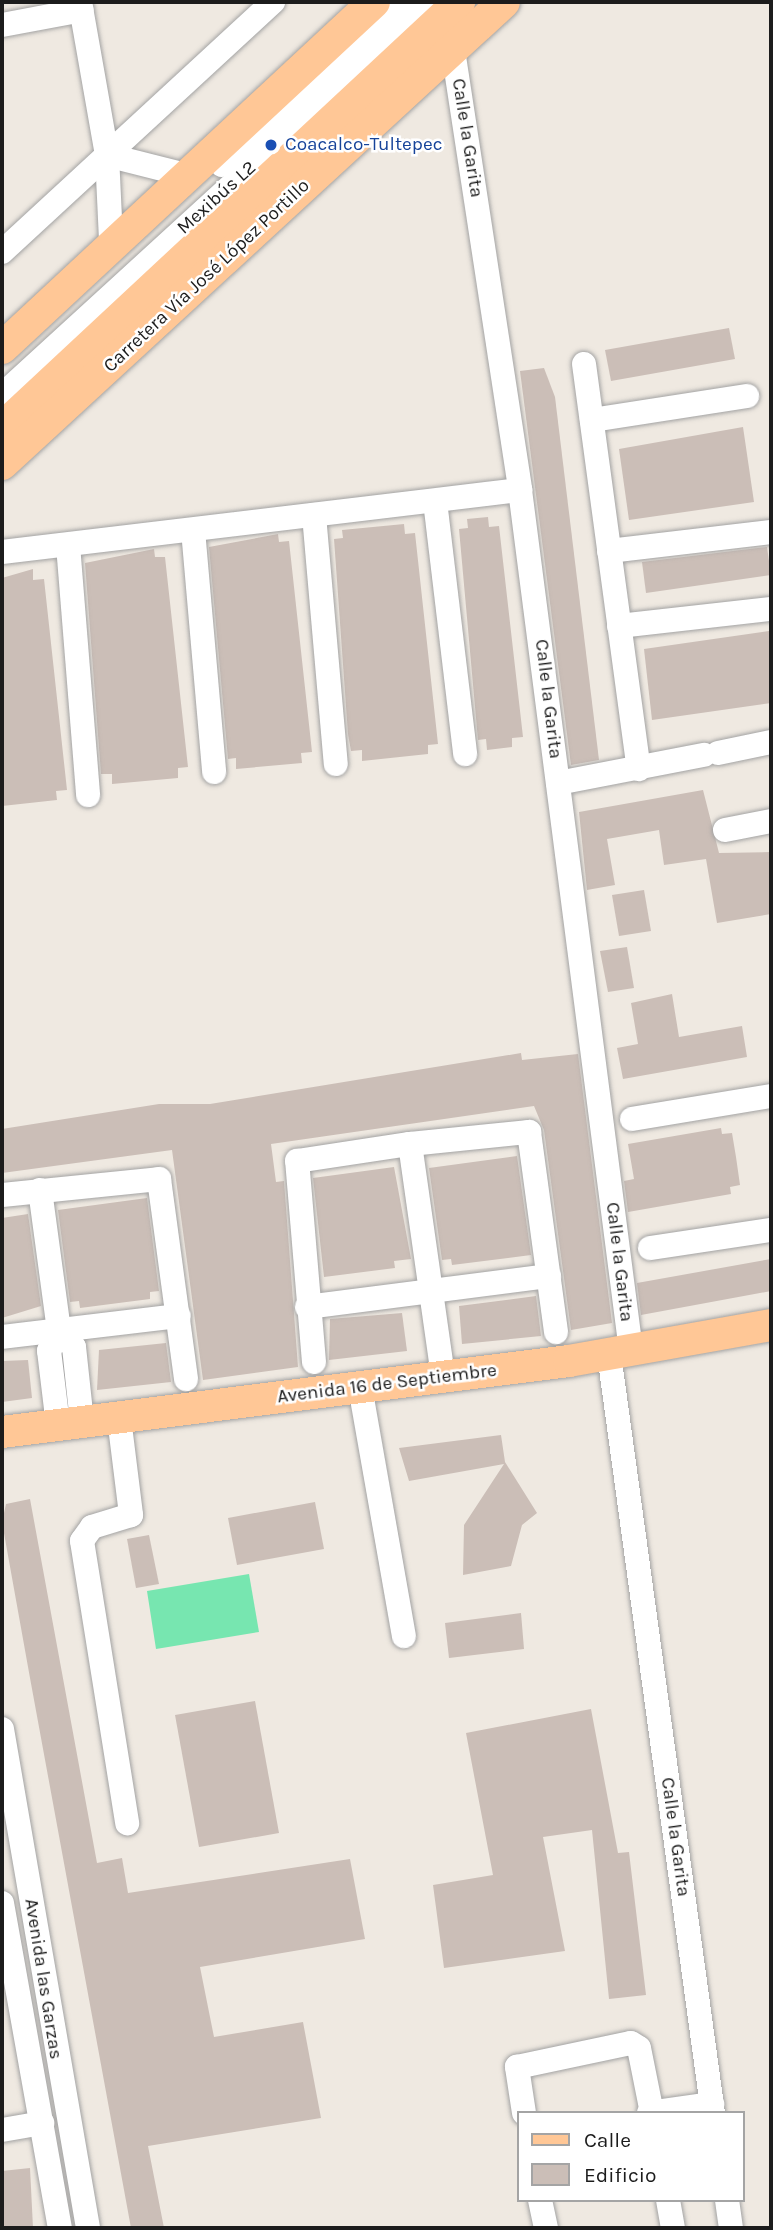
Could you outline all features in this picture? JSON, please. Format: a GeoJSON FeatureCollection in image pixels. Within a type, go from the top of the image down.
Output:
{"type":"FeatureCollection","features":[{"type":"Feature","properties":{"kind":"main road"},"geometry":{"type":"LineString","coordinates":[[2,348],[182,174],[374,2]]}},
{"type":"Feature","properties":{"kind":"main road"},"geometry":{"type":"LineString","coordinates":[[2,428],[459,2]]}},
{"type":"Feature","properties":{"kind":"main road","name":"Carretera Vía José López Portillo"},"geometry":{"type":"LineString","coordinates":[[2,464],[504,2]]}},
{"type":"Feature","properties":{"kind":"main road","name":"Avenida 16 de Septiembre"},"geometry":{"type":"LineString","coordinates":[[2,1432],[443,1377],[620,1352],[771,1325]]}},
{"type":"Feature","properties":{"kind":"street"},"geometry":{"type":"LineString","coordinates":[[2,252],[273,2]]}},
{"type":"Feature","properties":{"kind":"street","name":"Mexibús L2"},"geometry":{"type":"LineString","coordinates":[[2,366],[406,2]]}},
{"type":"Feature","properties":{"kind":"street","name":"Mexibús L2"},"geometry":{"type":"LineString","coordinates":[[2,395],[432,2]]}},
{"type":"Feature","properties":{"kind":"street"},"geometry":{"type":"LineString","coordinates":[[2,25],[81,6],[107,155],[111,241]]}},
{"type":"Feature","properties":{"kind":"street","name":"Calle la Garita"},"geometry":{"type":"LineString","coordinates":[[453,50],[472,161],[520,491],[558,783],[620,1352],[713,2108]]}},
{"type":"Feature","properties":{"kind":"street"},"geometry":{"type":"LineString","coordinates":[[107,155],[182,174]]}},
{"type":"Feature","properties":{"kind":"street"},"geometry":{"type":"LineString","coordinates":[[584,364],[639,769]]}},
{"type":"Feature","properties":{"kind":"street"},"geometry":{"type":"LineString","coordinates":[[592,420],[747,396]]}},
{"type":"Feature","properties":{"kind":"street"},"geometry":{"type":"LineString","coordinates":[[2,552],[520,491]]}},
{"type":"Feature","properties":{"kind":"street"},"geometry":{"type":"LineString","coordinates":[[435,501],[465,754]]}},
{"type":"Feature","properties":{"kind":"street"},"geometry":{"type":"LineString","coordinates":[[314,515],[336,764]]}},
{"type":"Feature","properties":{"kind":"street"},"geometry":{"type":"LineString","coordinates":[[193,530],[214,772]]}},
{"type":"Feature","properties":{"kind":"street"},"geometry":{"type":"LineString","coordinates":[[609,551],[771,532]]}},
{"type":"Feature","properties":{"kind":"street"},"geometry":{"type":"LineString","coordinates":[[68,544],[88,795]]}},
{"type":"Feature","properties":{"kind":"street"},"geometry":{"type":"LineString","coordinates":[[619,625],[771,608]]}},
{"type":"Feature","properties":{"kind":"street"},"geometry":{"type":"LineString","coordinates":[[558,783],[771,742]]}},
{"type":"Feature","properties":{"kind":"street"},"geometry":{"type":"LineString","coordinates":[[725,830],[771,821]]}},
{"type":"Feature","properties":{"kind":"street"},"geometry":{"type":"LineString","coordinates":[[632,1119],[771,1096]]}},
{"type":"Feature","properties":{"kind":"street"},"geometry":{"type":"LineString","coordinates":[[314,1362],[307,1307],[297,1161],[410,1144],[529,1132],[556,1332]]}},
{"type":"Feature","properties":{"kind":"street"},"geometry":{"type":"LineString","coordinates":[[410,1144],[443,1377]]}},
{"type":"Feature","properties":{"kind":"street"},"geometry":{"type":"LineString","coordinates":[[2,1195],[159,1179],[186,1379]]}},
{"type":"Feature","properties":{"kind":"street"},"geometry":{"type":"LineString","coordinates":[[40,1190],[59,1331],[74,1347],[70,1423]]}},
{"type":"Feature","properties":{"kind":"street"},"geometry":{"type":"LineString","coordinates":[[650,1248],[771,1230]]}},
{"type":"Feature","properties":{"kind":"street"},"geometry":{"type":"LineString","coordinates":[[307,1307],[550,1276]]}},
{"type":"Feature","properties":{"kind":"street"},"geometry":{"type":"LineString","coordinates":[[2,1338],[179,1316]]}},
{"type":"Feature","properties":{"kind":"street"},"geometry":{"type":"LineString","coordinates":[[360,1387],[404,1636]]}},
{"type":"Feature","properties":{"kind":"street"},"geometry":{"type":"LineString","coordinates":[[119,1418],[131,1515],[92,1527],[82,1541],[127,1823]]}},
{"type":"Feature","properties":{"kind":"street","name":"Avenida las Garzas"},"geometry":{"type":"LineString","coordinates":[[2,1729],[44,2063],[88,2228]]}},
{"type":"Feature","properties":{"kind":"street","name":"Avenida las Garzas"},"geometry":{"type":"LineString","coordinates":[[2,1903],[8,1982],[44,2063],[42,2123],[60,2228]]}},
{"type":"Feature","properties":{"kind":"street"},"geometry":{"type":"LineString","coordinates":[[524,2111],[516,2072],[522,2064],[631,2043],[639,2048],[651,2111]]}},
{"type":"Feature","properties":{"kind":"street"},"geometry":{"type":"LineString","coordinates":[[676,2111],[713,2108]]}},
{"type":"Feature","properties":{"kind":"street"},"geometry":{"type":"LineString","coordinates":[[2,2130],[42,2123]]}},
{"type":"Feature","properties":{"kind":"street"},"geometry":{"type":"LineString","coordinates":[[540,2202],[546,2228]]}},
{"type":"Feature","properties":{"kind":"street"},"geometry":{"type":"LineString","coordinates":[[668,2202],[673,2228]]}},
{"type":"Feature","properties":{"kind":"street"},"geometry":{"type":"LineString","coordinates":[[727,2202],[731,2228]]}},
{"type":"Feature","properties":{"kind":"green space"},"geometry":{"type":"Polygon","coordinates":[[[249,1574],[259,1632],[156,1649],[147,1591],[249,1574]]]}},
{"type":"Feature","properties":{"kind":"building"},"geometry":{"type":"Polygon","coordinates":[[[729,328],[735,359],[611,381],[605,350],[729,328]]]}},
{"type":"Feature","properties":{"kind":"building"},"geometry":{"type":"Polygon","coordinates":[[[544,368],[555,397],[599,760],[571,765],[520,371],[544,368]]]}},
{"type":"Feature","properties":{"kind":"building"},"geometry":{"type":"Polygon","coordinates":[[[743,427],[754,502],[629,520],[619,449],[743,427]]]}},
{"type":"Feature","properties":{"kind":"building"},"geometry":{"type":"Polygon","coordinates":[[[488,517],[489,527],[499,526],[523,737],[512,738],[512,747],[487,750],[486,739],[478,740],[459,529],[468,528],[467,519],[488,517]]]}},
{"type":"Feature","properties":{"kind":"building"},"geometry":{"type":"Polygon","coordinates":[[[404,524],[405,534],[415,533],[438,744],[428,745],[428,754],[362,761],[362,750],[351,751],[348,734],[334,539],[343,538],[342,530],[404,524]]]}},
{"type":"Feature","properties":{"kind":"building"},"geometry":{"type":"Polygon","coordinates":[[[278,534],[279,542],[289,541],[312,752],[301,753],[302,763],[236,769],[236,758],[228,759],[209,547],[278,534]]]}},
{"type":"Feature","properties":{"kind":"building"},"geometry":{"type":"Polygon","coordinates":[[[767,547],[771,575],[646,593],[642,562],[767,547]]]}},
{"type":"Feature","properties":{"kind":"building"},"geometry":{"type":"Polygon","coordinates":[[[154,549],[155,557],[165,557],[188,767],[178,768],[178,778],[112,784],[112,774],[101,774],[85,563],[154,549]]]}},
{"type":"Feature","properties":{"kind":"building"},"geometry":{"type":"Polygon","coordinates":[[[33,569],[33,580],[44,579],[67,790],[56,791],[57,800],[2,806],[2,578],[33,569]]]}},
{"type":"Feature","properties":{"kind":"building"},"geometry":{"type":"Polygon","coordinates":[[[769,631],[771,703],[652,720],[644,649],[769,631]]]}},
{"type":"Feature","properties":{"kind":"building"},"geometry":{"type":"Polygon","coordinates":[[[703,790],[719,853],[771,852],[771,914],[717,923],[706,859],[664,865],[659,830],[607,839],[615,885],[587,890],[579,812],[703,790]]]}},
{"type":"Feature","properties":{"kind":"building"},"geometry":{"type":"Polygon","coordinates":[[[644,890],[651,931],[619,936],[612,895],[644,890]]]}},
{"type":"Feature","properties":{"kind":"building"},"geometry":{"type":"Polygon","coordinates":[[[627,947],[634,988],[608,992],[600,951],[627,947]]]}},
{"type":"Feature","properties":{"kind":"building"},"geometry":{"type":"Polygon","coordinates":[[[672,994],[679,1037],[742,1026],[747,1057],[623,1079],[617,1048],[638,1044],[631,1003],[672,994]]]}},
{"type":"Feature","properties":{"kind":"building"},"geometry":{"type":"Polygon","coordinates":[[[521,1053],[522,1060],[578,1054],[612,1323],[571,1330],[544,1130],[534,1106],[271,1144],[276,1182],[284,1181],[298,1367],[203,1380],[172,1150],[2,1173],[2,1129],[159,1104],[210,1104],[521,1053]]]}},
{"type":"Feature","properties":{"kind":"building"},"geometry":{"type":"Polygon","coordinates":[[[721,1128],[722,1134],[732,1133],[736,1157],[740,1185],[730,1187],[731,1194],[628,1212],[624,1181],[634,1179],[628,1144],[721,1128]]]}},
{"type":"Feature","properties":{"kind":"building"},"geometry":{"type":"Polygon","coordinates":[[[517,1156],[531,1255],[452,1265],[451,1259],[442,1260],[429,1168],[517,1156]]]}},
{"type":"Feature","properties":{"kind":"building"},"geometry":{"type":"Polygon","coordinates":[[[394,1167],[411,1259],[394,1261],[395,1268],[324,1277],[313,1178],[394,1167]]]}},
{"type":"Feature","properties":{"kind":"building"},"geometry":{"type":"Polygon","coordinates":[[[147,1198],[159,1291],[150,1292],[150,1299],[80,1308],[79,1301],[70,1302],[58,1210],[147,1198]]]}},
{"type":"Feature","properties":{"kind":"building"},"geometry":{"type":"Polygon","coordinates":[[[28,1214],[41,1306],[2,1318],[2,1218],[28,1214]]]}},
{"type":"Feature","properties":{"kind":"building"},"geometry":{"type":"Polygon","coordinates":[[[771,1259],[771,1291],[641,1315],[637,1283],[771,1259]]]}},
{"type":"Feature","properties":{"kind":"building"},"geometry":{"type":"Polygon","coordinates":[[[536,1296],[541,1336],[462,1344],[459,1306],[536,1296]]]}},
{"type":"Feature","properties":{"kind":"building"},"geometry":{"type":"Polygon","coordinates":[[[402,1313],[407,1351],[329,1360],[330,1319],[402,1313]]]}},
{"type":"Feature","properties":{"kind":"building"},"geometry":{"type":"Polygon","coordinates":[[[166,1343],[171,1382],[97,1390],[99,1350],[166,1343]]]}},
{"type":"Feature","properties":{"kind":"building"},"geometry":{"type":"Polygon","coordinates":[[[28,1360],[32,1398],[2,1402],[2,1361],[28,1360]]]}},
{"type":"Feature","properties":{"kind":"building"},"geometry":{"type":"Polygon","coordinates":[[[501,1435],[505,1462],[537,1513],[522,1525],[511,1566],[463,1575],[464,1525],[504,1464],[409,1481],[399,1448],[501,1435]]]}},
{"type":"Feature","properties":{"kind":"building"},"geometry":{"type":"Polygon","coordinates":[[[30,1499],[97,1863],[122,1858],[128,1893],[350,1859],[365,1939],[200,1967],[214,2037],[303,2022],[321,2118],[148,2146],[164,2228],[131,2228],[2,1522],[6,1504],[30,1499]]]}},
{"type":"Feature","properties":{"kind":"building"},"geometry":{"type":"Polygon","coordinates":[[[315,1502],[324,1549],[237,1565],[228,1518],[315,1502]]]}},
{"type":"Feature","properties":{"kind":"building"},"geometry":{"type":"Polygon","coordinates":[[[149,1535],[159,1584],[136,1588],[127,1539],[149,1535]]]}},
{"type":"Feature","properties":{"kind":"building"},"geometry":{"type":"Polygon","coordinates":[[[521,1613],[524,1649],[449,1658],[445,1623],[521,1613]]]}},
{"type":"Feature","properties":{"kind":"building"},"geometry":{"type":"Polygon","coordinates":[[[255,1701],[279,1833],[199,1847],[175,1715],[255,1701]]]}},
{"type":"Feature","properties":{"kind":"building"},"geometry":{"type":"Polygon","coordinates":[[[591,1709],[618,1853],[629,1852],[646,1995],[609,1999],[592,1830],[543,1837],[565,1951],[444,1968],[433,1885],[493,1875],[466,1733],[591,1709]]]}},
{"type":"Feature","properties":{"kind":"building"},"geometry":{"type":"Polygon","coordinates":[[[30,2168],[33,2228],[2,2228],[2,2171],[30,2168]]]}},
{"type":"Feature","properties":{"kind":"place","name":"Coacalco-Tultepec"},"geometry":{"type":"Point","coordinates":[271,145]}}]}
